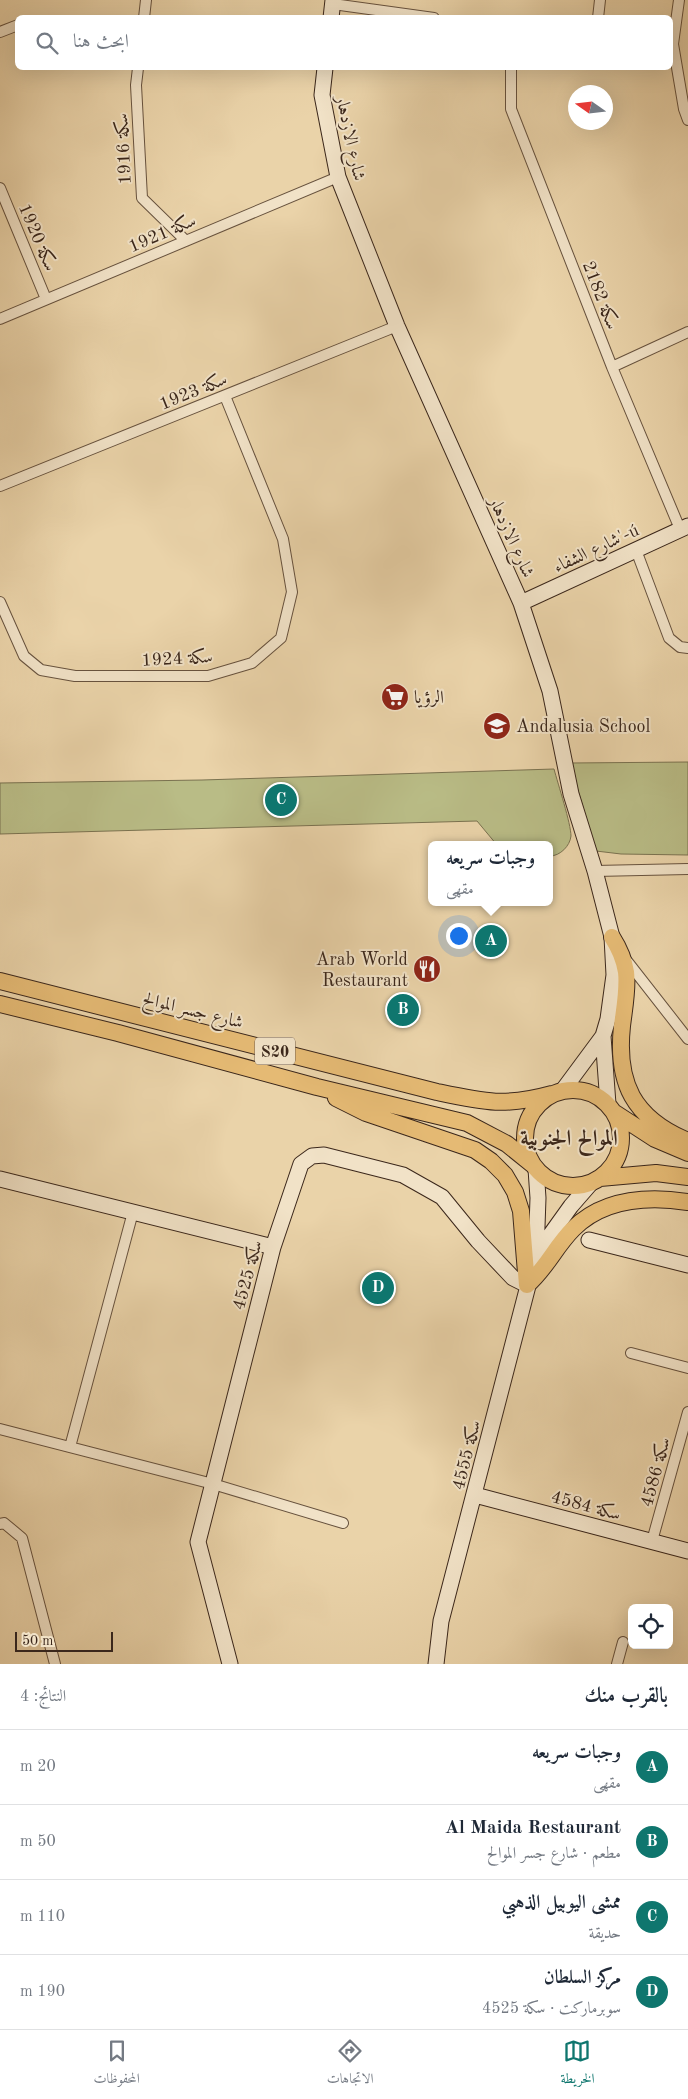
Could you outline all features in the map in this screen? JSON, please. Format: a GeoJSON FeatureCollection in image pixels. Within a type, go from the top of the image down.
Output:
{"type":"FeatureCollection","features":[{"type":"Feature","properties":{"kind":"main road"},"geometry":{"type":"LineString","coordinates":[[612,937],[622,954],[626,974],[621,1064],[626,1084],[636,1104],[651,1120],[688,1141]]}},
{"type":"Feature","properties":{"kind":"main road","name":"شارع جسر الموالح"},"geometry":{"type":"LineString","coordinates":[[0,981],[437,1092],[483,1101],[514,1103],[558,1092]]}},
{"type":"Feature","properties":{"kind":"main road","name":"S20"},"geometry":{"type":"LineString","coordinates":[[0,1004],[118,1033],[317,1087],[467,1123],[507,1144],[547,1179],[561,1185],[576,1187],[596,1181],[656,1174],[688,1177]]}},
{"type":"Feature","properties":{"kind":"main road"},"geometry":{"type":"LineString","coordinates":[[317,1087],[340,1101],[366,1112],[475,1150],[491,1160],[505,1175],[515,1192],[521,1211],[527,1285]]}},
{"type":"Feature","properties":{"kind":"main road","name":"S20"},"geometry":{"type":"LineString","coordinates":[[558,1092],[580,1090],[595,1094],[655,1138],[688,1153]]}},
{"type":"Feature","properties":{"kind":"main road"},"geometry":{"type":"LineString","coordinates":[[534,1167],[526,1146],[527,1125],[532,1112],[541,1102],[558,1092]]}},
{"type":"Feature","properties":{"kind":"main road"},"geometry":{"type":"LineString","coordinates":[[596,1181],[611,1168],[619,1156],[621,1134],[612,1108]]}},
{"type":"Feature","properties":{"kind":"main road"},"geometry":{"type":"LineString","coordinates":[[527,1285],[547,1266],[573,1229],[586,1218],[600,1210],[636,1200],[656,1199],[688,1202]]}},
{"type":"Feature","properties":{"kind":"street"},"geometry":{"type":"LineString","coordinates":[[144,15],[146,0]]}},
{"type":"Feature","properties":{"kind":"street"},"geometry":{"type":"LineString","coordinates":[[598,15],[600,0]]}},
{"type":"Feature","properties":{"kind":"street"},"geometry":{"type":"LineString","coordinates":[[673,38],[679,0]]}},
{"type":"Feature","properties":{"kind":"street"},"geometry":{"type":"LineString","coordinates":[[332,7],[406,15]]}},
{"type":"Feature","properties":{"kind":"street"},"geometry":{"type":"LineString","coordinates":[[0,32],[15,26]]}},
{"type":"Feature","properties":{"kind":"street"},"geometry":{"type":"LineString","coordinates":[[673,50],[682,101],[688,120]]}},
{"type":"Feature","properties":{"kind":"street","name":"سكة 1916"},"geometry":{"type":"LineString","coordinates":[[138,70],[136,85],[142,198],[186,241]]}},
{"type":"Feature","properties":{"kind":"street","name":"شارع الازدهار"},"geometry":{"type":"LineString","coordinates":[[325,70],[322,95],[338,177],[397,326],[521,603],[550,691],[571,794],[595,871],[612,937],[614,976],[608,1019],[603,1036],[558,1092]]}},
{"type":"Feature","properties":{"kind":"street","name":"سكة 2182"},"geometry":{"type":"LineString","coordinates":[[511,70],[511,109],[612,367],[684,528]]}},
{"type":"Feature","properties":{"kind":"street","name":"سكة 1921"},"geometry":{"type":"LineString","coordinates":[[0,319],[338,177]]}},
{"type":"Feature","properties":{"kind":"street","name":"سكة 1920"},"geometry":{"type":"LineString","coordinates":[[0,188],[46,299]]}},
{"type":"Feature","properties":{"kind":"street","name":"سكة 1923"},"geometry":{"type":"LineString","coordinates":[[0,486],[397,326]]}},
{"type":"Feature","properties":{"kind":"street"},"geometry":{"type":"LineString","coordinates":[[612,367],[688,332]]}},
{"type":"Feature","properties":{"kind":"street","name":"سكة 1924"},"geometry":{"type":"LineString","coordinates":[[0,602],[24,656],[41,670],[75,676],[208,676],[252,663],[282,638],[292,592],[283,539],[226,396]]}},
{"type":"Feature","properties":{"kind":"street","name":"شارع الشفاء'-ú"},"geometry":{"type":"LineString","coordinates":[[521,603],[684,528]]}},
{"type":"Feature","properties":{"kind":"street"},"geometry":{"type":"LineString","coordinates":[[636,550],[669,638],[680,647],[688,648]]}},
{"type":"Feature","properties":{"kind":"street"},"geometry":{"type":"LineString","coordinates":[[595,871],[688,869]]}},
{"type":"Feature","properties":{"kind":"street"},"geometry":{"type":"LineString","coordinates":[[622,954],[688,1039]]}},
{"type":"Feature","properties":{"kind":"street","name":"شارع الازدهار"},"geometry":{"type":"LineString","coordinates":[[603,1036],[612,1108]]}},
{"type":"Feature","properties":{"kind":"street","name":"سكة 4525"},"geometry":{"type":"LineString","coordinates":[[230,1664],[198,1542],[273,1247],[301,1164],[312,1156],[324,1155],[403,1174],[442,1197],[478,1241],[513,1278],[527,1285]]}},
{"type":"Feature","properties":{"kind":"street","name":"سكة 4555"},"geometry":{"type":"LineString","coordinates":[[436,1664],[441,1621],[536,1255],[538,1217],[534,1167]]}},
{"type":"Feature","properties":{"kind":"street"},"geometry":{"type":"LineString","coordinates":[[0,1179],[273,1247]]}},
{"type":"Feature","properties":{"kind":"street","name":"سكة 4555"},"geometry":{"type":"LineString","coordinates":[[536,1255],[561,1218],[596,1181]]}},
{"type":"Feature","properties":{"kind":"street"},"geometry":{"type":"LineString","coordinates":[[70,1447],[133,1212]]}},
{"type":"Feature","properties":{"kind":"street"},"geometry":{"type":"LineString","coordinates":[[589,1240],[688,1265]]}},
{"type":"Feature","properties":{"kind":"street"},"geometry":{"type":"LineString","coordinates":[[631,1353],[688,1368]]}},
{"type":"Feature","properties":{"kind":"street","name":"سكة 4586"},"geometry":{"type":"LineString","coordinates":[[652,1541],[688,1412]]}},
{"type":"Feature","properties":{"kind":"street"},"geometry":{"type":"LineString","coordinates":[[0,1429],[213,1484],[343,1523]]}},
{"type":"Feature","properties":{"kind":"street","name":"سكة 4584"},"geometry":{"type":"LineString","coordinates":[[475,1495],[688,1551]]}},
{"type":"Feature","properties":{"kind":"street"},"geometry":{"type":"LineString","coordinates":[[0,1524],[4,1523],[22,1538],[55,1664]]}},
{"type":"Feature","properties":{"kind":"street"},"geometry":{"type":"LineString","coordinates":[[617,1664],[623,1642]]}},
{"type":"Feature","properties":{"kind":"green space"},"geometry":{"type":"Polygon","coordinates":[[[688,762],[688,855],[621,854],[596,851],[570,763],[688,762]]]}},
{"type":"Feature","properties":{"kind":"green space"},"geometry":{"type":"Polygon","coordinates":[[[554,769],[567,813],[571,836],[564,850],[553,856],[553,841],[494,841],[477,821],[0,834],[0,783],[202,780],[554,769]]]}},
{"type":"Feature","properties":{"kind":"place","name":"الرؤيا"},"geometry":{"type":"Point","coordinates":[395,697]}},
{"type":"Feature","properties":{"kind":"place","name":"Andalusia School"},"geometry":{"type":"Point","coordinates":[497,726]}},
{"type":"Feature","properties":{"kind":"place","name":"ممشى اليوبيل الذهبي"},"geometry":{"type":"Point","coordinates":[281,800]}},
{"type":"Feature","properties":{"kind":"place","name":"وجبات سريعه"},"geometry":{"type":"Point","coordinates":[491,941]}},
{"type":"Feature","properties":{"kind":"place","name":"Arab World Restaurant"},"geometry":{"type":"Point","coordinates":[427,969]}},
{"type":"Feature","properties":{"kind":"place","name":"Al Maida Restaurant"},"geometry":{"type":"Point","coordinates":[403,1010]}},
{"type":"Feature","properties":{"kind":"place","name":"مركز السلطان"},"geometry":{"type":"Point","coordinates":[378,1288]}},
{"type":"Feature","properties":{"kind":"district","name":"الموالح الجنوبية"},"geometry":{"type":"Point","coordinates":[569,1137]}}]}
